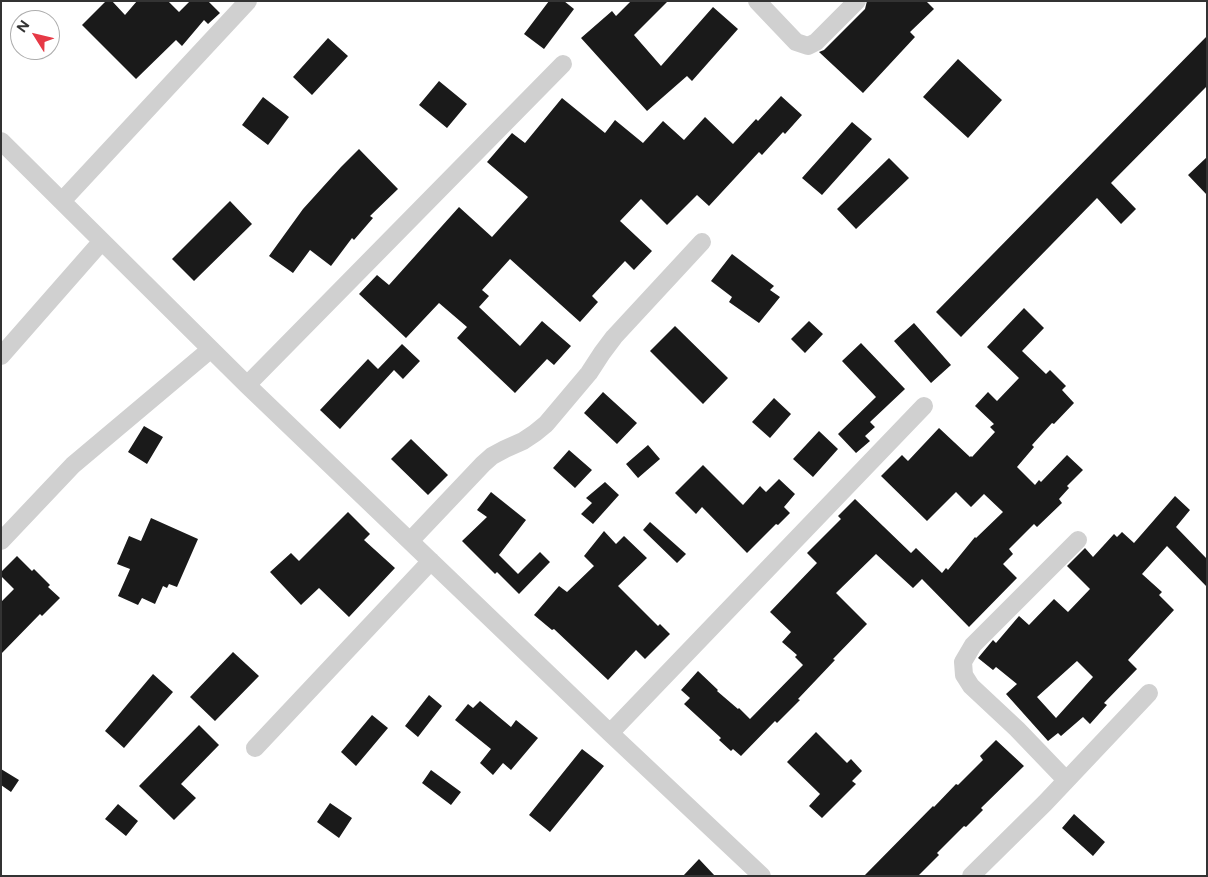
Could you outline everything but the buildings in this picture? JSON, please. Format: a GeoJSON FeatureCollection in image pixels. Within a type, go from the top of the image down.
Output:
{"type":"FeatureCollection","features":[{"type":"Feature","properties":{"kind":"street"},"geometry":{"type":"LineString","coordinates":[[62,201],[248,1]]}},
{"type":"Feature","properties":{"kind":"street"},"geometry":{"type":"LineString","coordinates":[[758,1],[796,42],[808,46],[816,42],[857,1]]}},
{"type":"Feature","properties":{"kind":"street"},"geometry":{"type":"LineString","coordinates":[[247,385],[563,64]]}},
{"type":"Feature","properties":{"kind":"street"},"geometry":{"type":"LineString","coordinates":[[1,141],[247,385],[762,876]]}},
{"type":"Feature","properties":{"kind":"street"},"geometry":{"type":"LineString","coordinates":[[1,356],[102,241]]}},
{"type":"Feature","properties":{"kind":"street"},"geometry":{"type":"LineString","coordinates":[[410,541],[492,456],[523,441],[546,424],[588,373],[614,337],[702,242]]}},
{"type":"Feature","properties":{"kind":"street"},"geometry":{"type":"LineString","coordinates":[[1,541],[73,465],[211,348]]}},
{"type":"Feature","properties":{"kind":"street"},"geometry":{"type":"LineString","coordinates":[[610,733],[924,406]]}},
{"type":"Feature","properties":{"kind":"street"},"geometry":{"type":"LineString","coordinates":[[1066,780],[971,686],[964,674],[963,662],[973,645],[1078,540]]}},
{"type":"Feature","properties":{"kind":"street"},"geometry":{"type":"LineString","coordinates":[[255,748],[431,561]]}},
{"type":"Feature","properties":{"kind":"street"},"geometry":{"type":"LineString","coordinates":[[971,876],[1149,694]]}}]}
